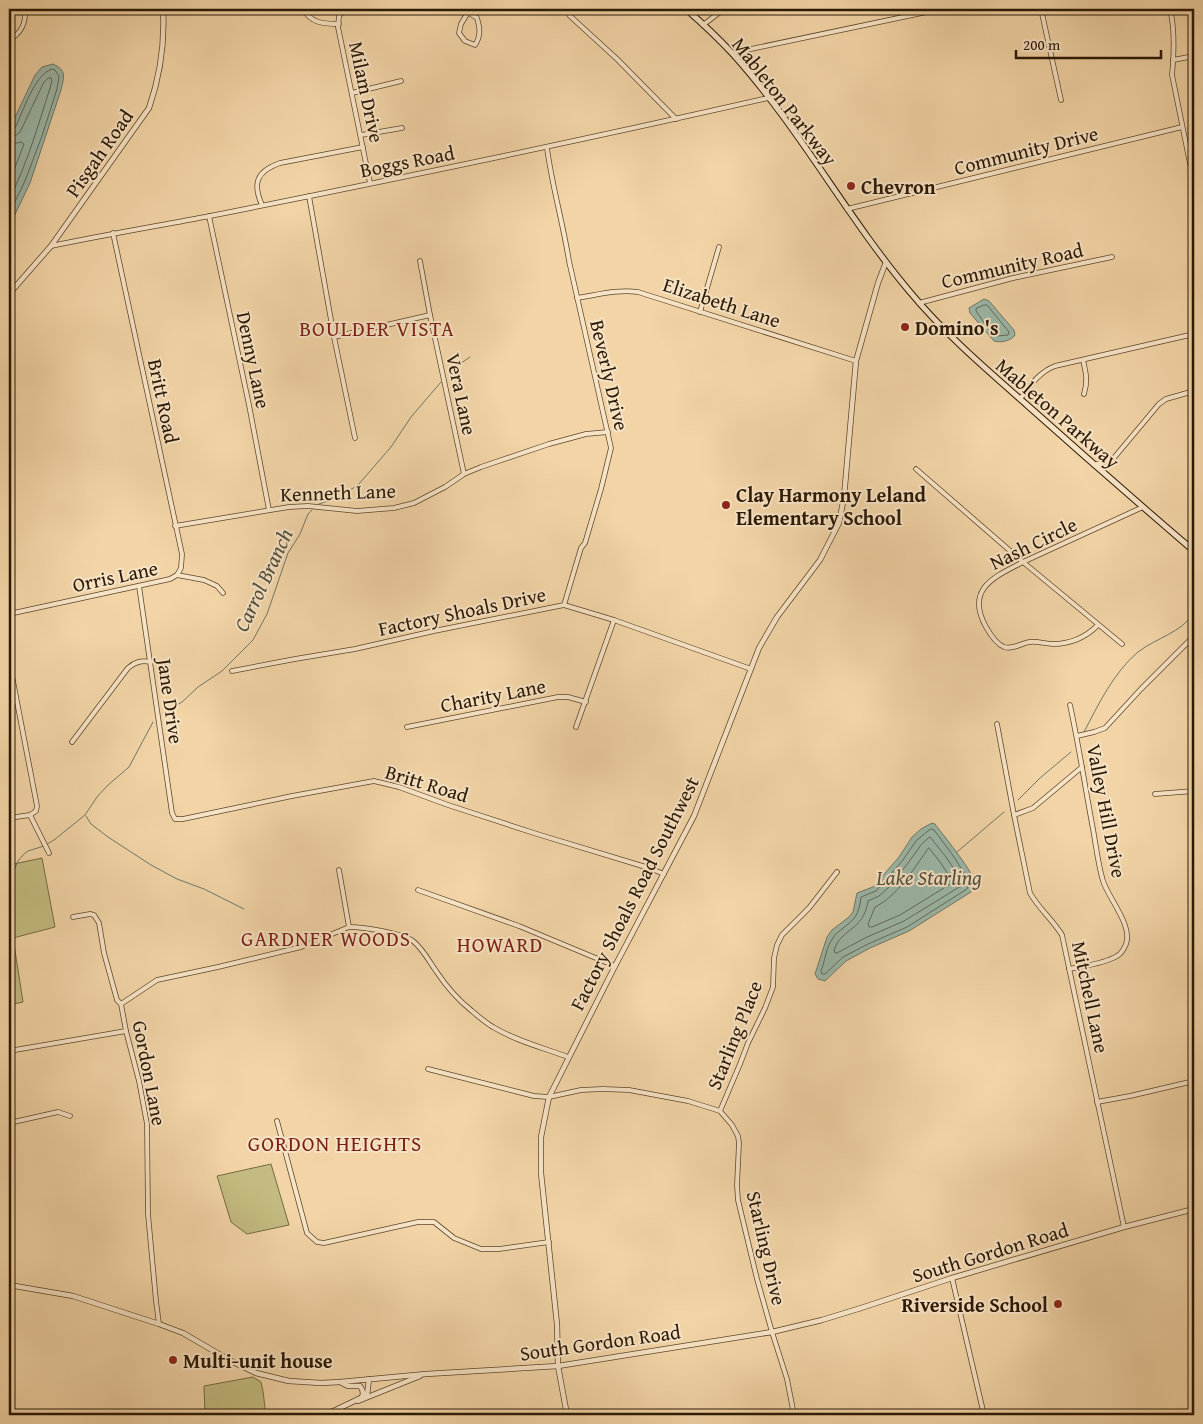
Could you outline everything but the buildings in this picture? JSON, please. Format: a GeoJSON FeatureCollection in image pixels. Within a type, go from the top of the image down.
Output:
{"type":"FeatureCollection","features":[{"type":"Feature","properties":{"kind":"main road","name":"Mableton Parkway"},"geometry":{"type":"LineString","coordinates":[[686,9],[732,53],[768,98],[886,262],[919,303],[968,353],[1194,551]]}},
{"type":"Feature","properties":{"kind":"street"},"geometry":{"type":"LineString","coordinates":[[9,40],[18,34],[24,26],[26,19],[25,9]]}},
{"type":"Feature","properties":{"kind":"street","name":"Pisgah Road"},"geometry":{"type":"LineString","coordinates":[[9,294],[51,246],[149,108],[156,89],[162,53],[163,9]]}},
{"type":"Feature","properties":{"kind":"street"},"geometry":{"type":"LineString","coordinates":[[303,9],[311,19],[317,22],[338,24]]}},
{"type":"Feature","properties":{"kind":"street","name":"Milam Drive"},"geometry":{"type":"LineString","coordinates":[[345,9],[339,16],[338,24],[370,183]]}},
{"type":"Feature","properties":{"kind":"street"},"geometry":{"type":"LineString","coordinates":[[565,9],[676,119]]}},
{"type":"Feature","properties":{"kind":"street"},"geometry":{"type":"LineString","coordinates":[[704,25],[724,9]]}},
{"type":"Feature","properties":{"kind":"street"},"geometry":{"type":"LineString","coordinates":[[732,53],[942,9]]}},
{"type":"Feature","properties":{"kind":"street"},"geometry":{"type":"LineString","coordinates":[[1041,9],[1061,100]]}},
{"type":"Feature","properties":{"kind":"street"},"geometry":{"type":"LineString","coordinates":[[1170,9],[1174,60],[1172,75],[1194,183]]}},
{"type":"Feature","properties":{"kind":"street"},"geometry":{"type":"LineString","coordinates":[[470,11],[477,18],[479,26],[480,36],[475,45],[465,41],[459,33],[461,24],[470,11]]}},
{"type":"Feature","properties":{"kind":"street"},"geometry":{"type":"LineString","coordinates":[[1174,60],[1194,56]]}},
{"type":"Feature","properties":{"kind":"street"},"geometry":{"type":"LineString","coordinates":[[352,93],[401,81]]}},
{"type":"Feature","properties":{"kind":"street","name":"Boggs Road"},"geometry":{"type":"LineString","coordinates":[[51,246],[547,148],[768,98]]}},
{"type":"Feature","properties":{"kind":"street"},"geometry":{"type":"LineString","coordinates":[[361,135],[402,128]]}},
{"type":"Feature","properties":{"kind":"street","name":"Community Drive"},"geometry":{"type":"LineString","coordinates":[[848,209],[1182,128]]}},
{"type":"Feature","properties":{"kind":"street"},"geometry":{"type":"LineString","coordinates":[[262,205],[258,192],[258,180],[263,171],[268,168],[280,163],[363,147]]}},
{"type":"Feature","properties":{"kind":"street","name":"Beverly Drive"},"geometry":{"type":"LineString","coordinates":[[547,148],[569,263],[611,448],[585,543],[581,548],[564,605]]}},
{"type":"Feature","properties":{"kind":"street"},"geometry":{"type":"LineString","coordinates":[[309,196],[354,438]]}},
{"type":"Feature","properties":{"kind":"street","name":"Denny Lane"},"geometry":{"type":"LineString","coordinates":[[209,216],[269,510]]}},
{"type":"Feature","properties":{"kind":"street","name":"Britt Road"},"geometry":{"type":"LineString","coordinates":[[113,233],[182,554],[181,568],[177,575]]}},
{"type":"Feature","properties":{"kind":"street"},"geometry":{"type":"LineString","coordinates":[[700,312],[719,247]]}},
{"type":"Feature","properties":{"kind":"street","name":"Community Road"},"geometry":{"type":"LineString","coordinates":[[919,303],[1013,278],[1112,257]]}},
{"type":"Feature","properties":{"kind":"street","name":"Vera Lane"},"geometry":{"type":"LineString","coordinates":[[420,261],[464,474]]}},
{"type":"Feature","properties":{"kind":"street","name":"Factory Shoals Road Southwest"},"geometry":{"type":"LineString","coordinates":[[567,1415],[558,1366],[557,1324],[541,1173],[542,1137],[549,1096],[694,816],[759,648],[777,617],[820,560],[839,523],[844,497],[856,361],[878,283],[886,262]]}},
{"type":"Feature","properties":{"kind":"street","name":"Elizabeth Lane"},"geometry":{"type":"LineString","coordinates":[[577,298],[628,290],[654,296],[856,361]]}},
{"type":"Feature","properties":{"kind":"street"},"geometry":{"type":"LineString","coordinates":[[334,337],[430,315]]}},
{"type":"Feature","properties":{"kind":"street"},"geometry":{"type":"LineString","coordinates":[[1020,399],[1039,375],[1049,368],[1194,334]]}},
{"type":"Feature","properties":{"kind":"street"},"geometry":{"type":"LineString","coordinates":[[1083,360],[1087,379],[1084,394]]}},
{"type":"Feature","properties":{"kind":"street"},"geometry":{"type":"LineString","coordinates":[[1094,465],[1110,461],[1117,455],[1158,404],[1166,399],[1194,391]]}},
{"type":"Feature","properties":{"kind":"street","name":"Kenneth Lane"},"geometry":{"type":"LineString","coordinates":[[175,526],[269,510],[308,506],[357,511],[394,508],[422,500],[464,474],[481,467],[549,444],[586,434],[608,432]]}},
{"type":"Feature","properties":{"kind":"street"},"geometry":{"type":"LineString","coordinates":[[916,469],[1023,562],[1122,644]]}},
{"type":"Feature","properties":{"kind":"street","name":"Nash Circle"},"geometry":{"type":"LineString","coordinates":[[1098,625],[1085,636],[1068,642],[1054,644],[1031,642],[1010,648],[1002,646],[993,638],[982,619],[978,603],[980,592],[987,583],[1023,562],[1143,507]]}},
{"type":"Feature","properties":{"kind":"street","name":"Orris Lane"},"geometry":{"type":"LineString","coordinates":[[9,614],[170,579],[177,575],[204,580],[217,586],[223,593]]}},
{"type":"Feature","properties":{"kind":"street","name":"Jane Drive"},"geometry":{"type":"LineString","coordinates":[[139,586],[172,813],[175,819]]}},
{"type":"Feature","properties":{"kind":"street","name":"Factory Shoals Drive"},"geometry":{"type":"LineString","coordinates":[[232,671],[355,649],[564,605],[614,620],[750,669]]}},
{"type":"Feature","properties":{"kind":"street"},"geometry":{"type":"LineString","coordinates":[[576,727],[614,620]]}},
{"type":"Feature","properties":{"kind":"street"},"geometry":{"type":"LineString","coordinates":[[1077,736],[1105,728],[1140,689],[1194,638]]}},
{"type":"Feature","properties":{"kind":"street"},"geometry":{"type":"LineString","coordinates":[[9,660],[37,806],[36,812],[30,815],[9,818]]}},
{"type":"Feature","properties":{"kind":"street"},"geometry":{"type":"LineString","coordinates":[[72,742],[128,668],[139,661],[150,662]]}},
{"type":"Feature","properties":{"kind":"street","name":"Charity Lane"},"geometry":{"type":"LineString","coordinates":[[407,727],[558,697],[586,702]]}},
{"type":"Feature","properties":{"kind":"street","name":"Valley Hill Drive"},"geometry":{"type":"LineString","coordinates":[[1069,969],[1118,956],[1122,952],[1128,938],[1125,924],[1103,880],[1096,851],[1070,705]]}},
{"type":"Feature","properties":{"kind":"street","name":"Mitchell Lane"},"geometry":{"type":"LineString","coordinates":[[997,724],[1030,893],[1042,910],[1055,923],[1062,935],[1124,1227]]}},
{"type":"Feature","properties":{"kind":"street"},"geometry":{"type":"LineString","coordinates":[[1014,815],[1033,808],[1082,766]]}},
{"type":"Feature","properties":{"kind":"street","name":"Britt Road"},"geometry":{"type":"LineString","coordinates":[[175,819],[374,781],[399,787],[664,874]]}},
{"type":"Feature","properties":{"kind":"street"},"geometry":{"type":"LineString","coordinates":[[1155,794],[1194,791]]}},
{"type":"Feature","properties":{"kind":"street"},"geometry":{"type":"LineString","coordinates":[[30,815],[50,853]]}},
{"type":"Feature","properties":{"kind":"street"},"geometry":{"type":"LineString","coordinates":[[339,870],[349,927]]}},
{"type":"Feature","properties":{"kind":"street","name":"Starling Place"},"geometry":{"type":"LineString","coordinates":[[720,1111],[773,987],[774,958],[777,945],[782,936],[809,908],[838,872]]}},
{"type":"Feature","properties":{"kind":"street"},"geometry":{"type":"LineString","coordinates":[[418,890],[519,926],[615,966]]}},
{"type":"Feature","properties":{"kind":"street","name":"Gordon Lane"},"geometry":{"type":"LineString","coordinates":[[73,917],[90,914],[94,915],[99,923],[104,953],[117,1000],[121,1004],[139,1081],[147,1124],[148,1214],[159,1324]]}},
{"type":"Feature","properties":{"kind":"street"},"geometry":{"type":"LineString","coordinates":[[121,1004],[157,980],[300,947],[349,927],[357,927],[412,941],[423,952],[449,988],[470,1010],[493,1028],[568,1057]]}},
{"type":"Feature","properties":{"kind":"street"},"geometry":{"type":"LineString","coordinates":[[9,1051],[126,1031]]}},
{"type":"Feature","properties":{"kind":"street"},"geometry":{"type":"LineString","coordinates":[[428,1069],[534,1096],[615,1088],[679,1099],[720,1111]]}},
{"type":"Feature","properties":{"kind":"street"},"geometry":{"type":"LineString","coordinates":[[1097,1102],[1194,1080]]}},
{"type":"Feature","properties":{"kind":"street","name":"Starling Drive"},"geometry":{"type":"LineString","coordinates":[[720,1111],[732,1125],[738,1136],[738,1200],[757,1279],[787,1378],[794,1415]]}},
{"type":"Feature","properties":{"kind":"street"},"geometry":{"type":"LineString","coordinates":[[9,1123],[58,1112],[70,1116]]}},
{"type":"Feature","properties":{"kind":"street"},"geometry":{"type":"LineString","coordinates":[[277,1122],[307,1233],[317,1242],[324,1243],[418,1222],[434,1222],[454,1238],[481,1249],[499,1249],[548,1242]]}},
{"type":"Feature","properties":{"kind":"street","name":"South Gordon Road"},"geometry":{"type":"LineString","coordinates":[[9,1285],[73,1296],[159,1324],[183,1333],[256,1373],[289,1381],[340,1382],[426,1374],[558,1366],[772,1332],[822,1320],[952,1278],[1194,1208]]}},
{"type":"Feature","properties":{"kind":"street"},"geometry":{"type":"LineString","coordinates":[[952,1278],[984,1415]]}},
{"type":"Feature","properties":{"kind":"street"},"geometry":{"type":"LineString","coordinates":[[325,1415],[426,1374]]}},
{"type":"Feature","properties":{"kind":"street"},"geometry":{"type":"LineString","coordinates":[[358,1401],[367,1395],[369,1379]]}},
{"type":"Feature","properties":{"kind":"street"},"geometry":{"type":"LineString","coordinates":[[340,1382],[348,1386],[360,1386],[363,1389],[363,1396],[358,1401]]}},
{"type":"Feature","properties":{"kind":"shaded area"},"geometry":{"type":"Polygon","coordinates":[[[42,858],[55,927],[13,938],[23,1002],[9,1005],[9,865],[42,858]]]}},
{"type":"Feature","properties":{"kind":"shaded area"},"geometry":{"type":"Polygon","coordinates":[[[271,1164],[289,1225],[247,1234],[231,1222],[217,1176],[271,1164]]]}},
{"type":"Feature","properties":{"kind":"shaded area"},"geometry":{"type":"Polygon","coordinates":[[[253,1377],[261,1382],[266,1414],[205,1415],[204,1386],[253,1377]]]}},
{"type":"Feature","properties":{"kind":"water"},"geometry":{"type":"Polygon","coordinates":[[[53,64],[61,69],[63,74],[61,90],[30,183],[9,227],[9,130],[35,75],[42,67],[53,64]]]}},
{"type":"Feature","properties":{"kind":"water"},"geometry":{"type":"Polygon","coordinates":[[[984,299],[989,301],[1014,330],[1015,335],[1011,339],[1003,342],[994,341],[970,313],[969,308],[984,299]]]}},
{"type":"Feature","properties":{"kind":"water","name":"Lake Starling"},"geometry":{"type":"Polygon","coordinates":[[[932,823],[935,824],[963,861],[972,876],[974,882],[971,892],[909,931],[846,961],[825,981],[818,979],[815,974],[827,937],[832,930],[853,912],[857,893],[873,887],[899,857],[912,837],[932,823]]]}},
{"type":"Feature","properties":{"kind":"waterway"},"geometry":{"type":"LineString","coordinates":[[449,374],[454,368],[470,357]]}},
{"type":"Feature","properties":{"kind":"waterway"},"geometry":{"type":"LineString","coordinates":[[319,504],[339,497],[358,485],[391,447],[411,417],[441,382]]}},
{"type":"Feature","properties":{"kind":"waterway","name":"Carrol Branch"},"geometry":{"type":"LineString","coordinates":[[163,713],[182,702],[198,687],[222,671],[253,640],[267,614],[288,553],[300,534],[308,514],[312,510]]}},
{"type":"Feature","properties":{"kind":"waterway"},"geometry":{"type":"LineString","coordinates":[[1084,732],[1107,689],[1129,660],[1145,647],[1182,626],[1194,613]]}},
{"type":"Feature","properties":{"kind":"waterway"},"geometry":{"type":"LineString","coordinates":[[9,882],[18,861],[24,854],[54,840],[85,815],[107,786],[129,767],[153,722]]}},
{"type":"Feature","properties":{"kind":"waterway"},"geometry":{"type":"LineString","coordinates":[[1018,800],[1040,778],[1071,752]]}},
{"type":"Feature","properties":{"kind":"waterway"},"geometry":{"type":"LineString","coordinates":[[957,852],[1004,812]]}},
{"type":"Feature","properties":{"kind":"waterway"},"geometry":{"type":"LineString","coordinates":[[86,816],[91,824],[108,837],[151,865],[177,879],[204,889],[244,909]]}},
{"type":"Feature","properties":{"kind":"place","name":"Chevron"},"geometry":{"type":"Point","coordinates":[851,186]}},
{"type":"Feature","properties":{"kind":"place","name":"Domino's"},"geometry":{"type":"Point","coordinates":[905,327]}},
{"type":"Feature","properties":{"kind":"place","name":"Clay Harmony Leland Elementary School"},"geometry":{"type":"Point","coordinates":[726,505]}},
{"type":"Feature","properties":{"kind":"place","name":"Riverside School"},"geometry":{"type":"Point","coordinates":[1058,1304]}},
{"type":"Feature","properties":{"kind":"place","name":"Multi-unit house"},"geometry":{"type":"Point","coordinates":[173,1360]}},
{"type":"Feature","properties":{"kind":"district","name":"BOULDER VISTA"},"geometry":{"type":"Point","coordinates":[377,328]}},
{"type":"Feature","properties":{"kind":"district","name":"GARDNER WOODS"},"geometry":{"type":"Point","coordinates":[326,938]}},
{"type":"Feature","properties":{"kind":"district","name":"HOWARD"},"geometry":{"type":"Point","coordinates":[500,944]}},
{"type":"Feature","properties":{"kind":"district","name":"GORDON HEIGHTS"},"geometry":{"type":"Point","coordinates":[335,1143]}}]}
